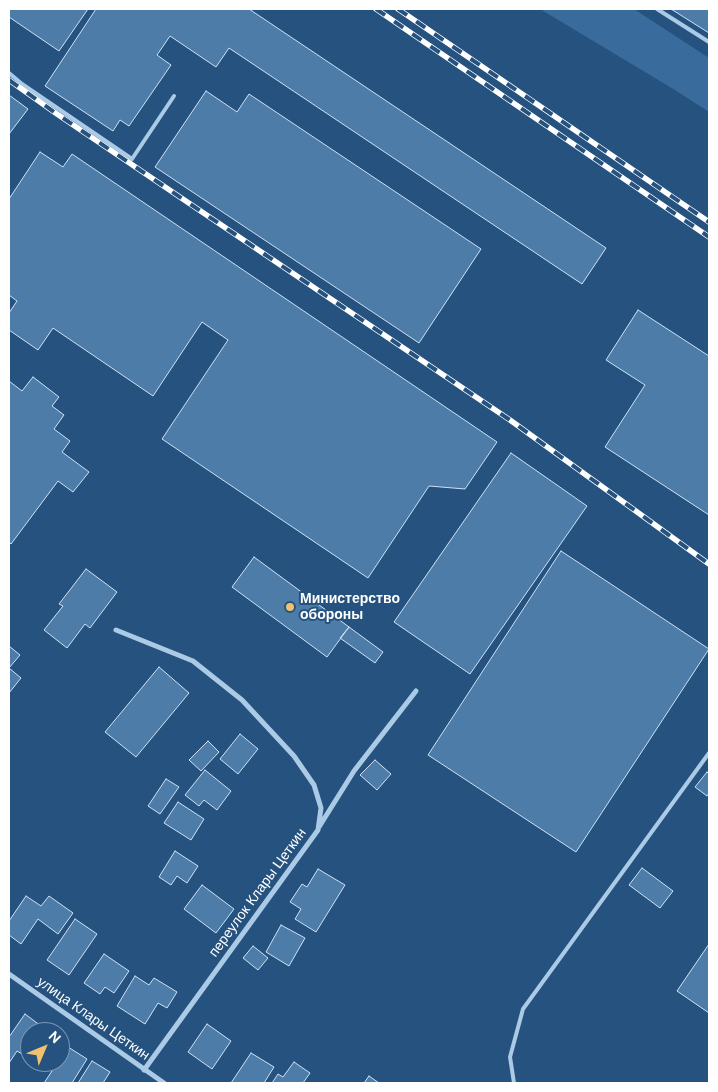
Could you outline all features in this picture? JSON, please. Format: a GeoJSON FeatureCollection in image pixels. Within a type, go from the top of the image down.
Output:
{"type":"FeatureCollection","features":[{"type":"Feature","properties":{"kind":"street","name":"переулок Клары Цеткин"},"geometry":{"type":"LineString","coordinates":[[116,630],[193,662],[242,700],[294,756],[314,785],[321,808],[318,830],[144,1070]]}},
{"type":"Feature","properties":{"kind":"street"},"geometry":{"type":"LineString","coordinates":[[318,830],[354,771],[416,691]]}},
{"type":"Feature","properties":{"kind":"street","name":"улица Клары Цеткин"},"geometry":{"type":"LineString","coordinates":[[9,974],[164,1083]]}},
{"type":"Feature","properties":{"kind":"lane"},"geometry":{"type":"LineString","coordinates":[[657,9],[709,42]]}},
{"type":"Feature","properties":{"kind":"lane"},"geometry":{"type":"LineString","coordinates":[[9,73],[22,84],[132,159],[174,96]]}},
{"type":"Feature","properties":{"kind":"lane"},"geometry":{"type":"LineString","coordinates":[[514,1083],[510,1057],[523,1009],[709,753]]}},
{"type":"Feature","properties":{"kind":"shaded area"},"geometry":{"type":"Polygon","coordinates":[[[540,9],[634,9],[709,58],[709,112],[675,90],[540,9]]]}},
{"type":"Feature","properties":{"kind":"building"},"geometry":{"type":"Polygon","coordinates":[[[9,9],[88,9],[59,51],[9,17],[9,9]]]}},
{"type":"Feature","properties":{"kind":"building"},"geometry":{"type":"Polygon","coordinates":[[[96,9],[249,9],[606,248],[582,284],[229,48],[216,67],[170,36],[157,55],[171,65],[129,126],[120,120],[113,131],[45,86],[96,9]]]}},
{"type":"Feature","properties":{"kind":"building"},"geometry":{"type":"Polygon","coordinates":[[[671,9],[709,9],[709,33],[671,9]]]}},
{"type":"Feature","properties":{"kind":"building"},"geometry":{"type":"Polygon","coordinates":[[[206,91],[237,112],[249,94],[481,249],[419,343],[155,167],[206,91]]]}},
{"type":"Feature","properties":{"kind":"building"},"geometry":{"type":"Polygon","coordinates":[[[9,95],[28,109],[9,134],[9,95]]]}},
{"type":"Feature","properties":{"kind":"building"},"geometry":{"type":"Polygon","coordinates":[[[40,152],[63,167],[72,154],[497,442],[465,489],[429,486],[368,578],[162,439],[228,340],[202,322],[153,396],[53,328],[38,350],[9,330],[9,313],[17,301],[9,295],[9,199],[40,152]]]}},
{"type":"Feature","properties":{"kind":"building"},"geometry":{"type":"Polygon","coordinates":[[[638,310],[709,356],[709,515],[605,447],[645,385],[606,360],[638,310]]]}},
{"type":"Feature","properties":{"kind":"building"},"geometry":{"type":"Polygon","coordinates":[[[33,377],[59,397],[52,406],[64,415],[54,429],[70,441],[62,452],[89,472],[73,492],[58,481],[11,544],[9,542],[9,381],[22,391],[33,377]]]}},
{"type":"Feature","properties":{"kind":"building"},"geometry":{"type":"Polygon","coordinates":[[[511,453],[587,506],[470,674],[394,622],[511,453]]]}},
{"type":"Feature","properties":{"kind":"building"},"geometry":{"type":"Polygon","coordinates":[[[561,551],[709,649],[576,852],[428,755],[561,551]]]}},
{"type":"Feature","properties":{"kind":"building","name":"Министерство обороны"},"geometry":{"type":"Polygon","coordinates":[[[254,557],[349,627],[327,657],[232,587],[254,557]]]}},
{"type":"Feature","properties":{"kind":"building"},"geometry":{"type":"Polygon","coordinates":[[[86,569],[117,592],[90,628],[85,624],[67,648],[44,630],[63,606],[59,604],[86,569]]]}},
{"type":"Feature","properties":{"kind":"building"},"geometry":{"type":"Polygon","coordinates":[[[349,627],[383,652],[375,663],[340,638],[349,627]]]}},
{"type":"Feature","properties":{"kind":"building"},"geometry":{"type":"Polygon","coordinates":[[[9,646],[20,655],[9,668],[9,646]]]}},
{"type":"Feature","properties":{"kind":"building"},"geometry":{"type":"Polygon","coordinates":[[[159,667],[189,693],[136,757],[105,732],[159,667]]]}},
{"type":"Feature","properties":{"kind":"building"},"geometry":{"type":"Polygon","coordinates":[[[9,668],[21,678],[9,693],[9,668]]]}},
{"type":"Feature","properties":{"kind":"building"},"geometry":{"type":"Polygon","coordinates":[[[240,734],[258,749],[238,774],[220,759],[240,734]]]}},
{"type":"Feature","properties":{"kind":"building"},"geometry":{"type":"Polygon","coordinates":[[[208,741],[219,752],[201,771],[189,760],[208,741]]]}},
{"type":"Feature","properties":{"kind":"building"},"geometry":{"type":"Polygon","coordinates":[[[375,760],[391,774],[377,790],[360,775],[375,760]]]}},
{"type":"Feature","properties":{"kind":"building"},"geometry":{"type":"Polygon","coordinates":[[[205,770],[231,791],[217,810],[204,800],[199,806],[185,795],[205,770]]]}},
{"type":"Feature","properties":{"kind":"building"},"geometry":{"type":"Polygon","coordinates":[[[707,772],[709,774],[709,793],[707,796],[695,787],[707,772]]]}},
{"type":"Feature","properties":{"kind":"building"},"geometry":{"type":"Polygon","coordinates":[[[166,779],[179,787],[160,814],[148,806],[166,779]]]}},
{"type":"Feature","properties":{"kind":"building"},"geometry":{"type":"Polygon","coordinates":[[[178,802],[204,819],[191,840],[164,823],[178,802]]]}},
{"type":"Feature","properties":{"kind":"building"},"geometry":{"type":"Polygon","coordinates":[[[175,851],[198,866],[187,883],[177,876],[171,885],[159,877],[175,851]]]}},
{"type":"Feature","properties":{"kind":"building"},"geometry":{"type":"Polygon","coordinates":[[[642,868],[673,891],[660,908],[629,885],[642,868]]]}},
{"type":"Feature","properties":{"kind":"building"},"geometry":{"type":"Polygon","coordinates":[[[318,869],[345,885],[316,932],[295,919],[301,909],[290,902],[302,884],[307,887],[318,869]]]}},
{"type":"Feature","properties":{"kind":"building"},"geometry":{"type":"Polygon","coordinates":[[[202,885],[234,909],[216,933],[184,909],[202,885]]]}},
{"type":"Feature","properties":{"kind":"building"},"geometry":{"type":"Polygon","coordinates":[[[26,896],[41,906],[49,896],[73,913],[58,934],[38,919],[21,944],[9,935],[9,921],[26,896]]]}},
{"type":"Feature","properties":{"kind":"building"},"geometry":{"type":"Polygon","coordinates":[[[75,919],[97,934],[69,975],[47,960],[75,919]]]}},
{"type":"Feature","properties":{"kind":"building"},"geometry":{"type":"Polygon","coordinates":[[[281,925],[305,938],[289,966],[266,952],[281,925]]]}},
{"type":"Feature","properties":{"kind":"building"},"geometry":{"type":"Polygon","coordinates":[[[709,944],[709,1013],[677,991],[709,944]]]}},
{"type":"Feature","properties":{"kind":"building"},"geometry":{"type":"Polygon","coordinates":[[[253,946],[268,958],[258,970],[243,958],[253,946]]]}},
{"type":"Feature","properties":{"kind":"building"},"geometry":{"type":"Polygon","coordinates":[[[104,954],[129,971],[114,993],[105,987],[100,994],[84,983],[104,954]]]}},
{"type":"Feature","properties":{"kind":"building"},"geometry":{"type":"Polygon","coordinates":[[[135,976],[149,985],[154,978],[177,992],[167,1008],[158,1003],[145,1024],[117,1006],[135,976]]]}},
{"type":"Feature","properties":{"kind":"building"},"geometry":{"type":"Polygon","coordinates":[[[25,1014],[36,1022],[20,1022],[20,1053],[17,1051],[9,1063],[9,1037],[25,1014]]]}},
{"type":"Feature","properties":{"kind":"building"},"geometry":{"type":"Polygon","coordinates":[[[207,1024],[231,1041],[212,1069],[188,1052],[207,1024]]]}},
{"type":"Feature","properties":{"kind":"building"},"geometry":{"type":"Polygon","coordinates":[[[70,1048],[87,1059],[72,1083],[44,1083],[51,1072],[70,1072],[70,1048]]]}},
{"type":"Feature","properties":{"kind":"building"},"geometry":{"type":"Polygon","coordinates":[[[251,1053],[274,1067],[264,1083],[231,1083],[251,1053]]]}},
{"type":"Feature","properties":{"kind":"building"},"geometry":{"type":"Polygon","coordinates":[[[92,1061],[110,1072],[103,1083],[78,1083],[92,1061]]]}},
{"type":"Feature","properties":{"kind":"building"},"geometry":{"type":"Polygon","coordinates":[[[294,1062],[310,1073],[303,1083],[272,1083],[278,1074],[283,1077],[294,1062]]]}},
{"type":"Feature","properties":{"kind":"building"},"geometry":{"type":"Polygon","coordinates":[[[369,1076],[379,1083],[364,1083],[369,1076]]]}},
{"type":"Feature","properties":{"kind":"railway"},"geometry":{"type":"LineString","coordinates":[[376,9],[709,237]]}},
{"type":"Feature","properties":{"kind":"railway"},"geometry":{"type":"LineString","coordinates":[[398,9],[709,222]]}},
{"type":"Feature","properties":{"kind":"railway"},"geometry":{"type":"LineString","coordinates":[[9,80],[510,420],[709,564]]}},
{"type":"Feature","properties":{"kind":"place","name":"Министерство обороны"},"geometry":{"type":"Point","coordinates":[290,607]}}]}
